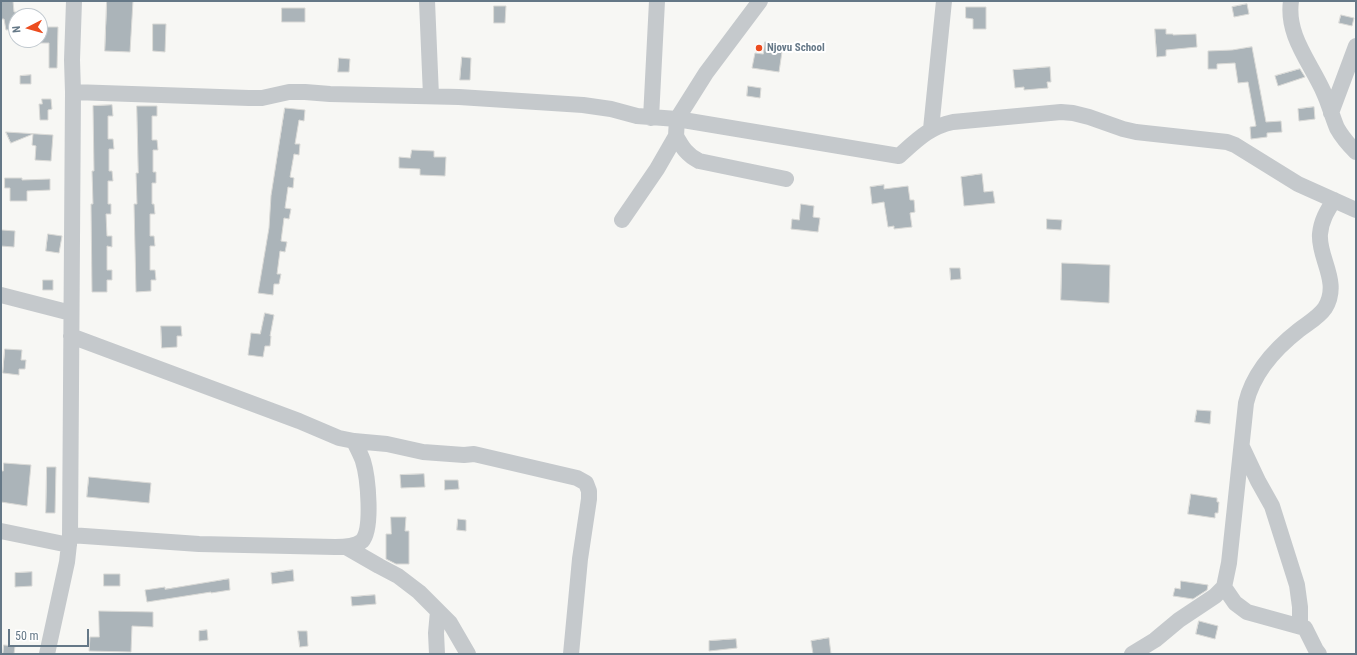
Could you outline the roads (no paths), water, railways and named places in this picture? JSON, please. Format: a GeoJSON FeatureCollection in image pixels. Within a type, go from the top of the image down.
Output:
{"type":"FeatureCollection","features":[{"type":"Feature","properties":{"kind":"street"},"geometry":{"type":"LineString","coordinates":[[47,654],[64,579],[70,540],[72,60],[74,1]]}},
{"type":"Feature","properties":{"kind":"street"},"geometry":{"type":"LineString","coordinates":[[427,1],[431,96]]}},
{"type":"Feature","properties":{"kind":"street"},"geometry":{"type":"LineString","coordinates":[[651,118],[658,1]]}},
{"type":"Feature","properties":{"kind":"street"},"geometry":{"type":"LineString","coordinates":[[622,220],[657,169],[676,136],[678,119],[706,73],[760,1]]}},
{"type":"Feature","properties":{"kind":"street"},"geometry":{"type":"LineString","coordinates":[[932,129],[944,1]]}},
{"type":"Feature","properties":{"kind":"street"},"geometry":{"type":"LineString","coordinates":[[1291,1],[1290,8],[1292,24],[1296,39],[1324,93],[1338,129],[1356,152]]}},
{"type":"Feature","properties":{"kind":"street"},"geometry":{"type":"LineString","coordinates":[[1331,113],[1356,46]]}},
{"type":"Feature","properties":{"kind":"street"},"geometry":{"type":"LineString","coordinates":[[73,92],[249,98],[262,98],[289,92],[305,92],[383,96],[431,96],[597,106],[637,116],[678,119],[899,156],[932,129],[940,125],[953,122],[1045,113],[1073,113],[1136,132],[1227,142],[1235,145],[1298,184],[1356,210]]}},
{"type":"Feature","properties":{"kind":"street"},"geometry":{"type":"LineString","coordinates":[[676,136],[686,152],[691,157],[699,161],[786,179]]}},
{"type":"Feature","properties":{"kind":"street"},"geometry":{"type":"LineString","coordinates":[[1132,654],[1155,640],[1179,620],[1207,602],[1224,587],[1229,563],[1246,402],[1249,390],[1282,344],[1316,318],[1325,308],[1330,296],[1331,280],[1320,235],[1322,223],[1334,200]]}},
{"type":"Feature","properties":{"kind":"street"},"geometry":{"type":"LineString","coordinates":[[1,295],[71,313]]}},
{"type":"Feature","properties":{"kind":"street"},"geometry":{"type":"LineString","coordinates":[[70,336],[329,434],[354,441],[387,444],[423,452],[464,455],[474,454],[577,478],[586,482],[589,491],[589,499],[580,559],[572,654]]}},
{"type":"Feature","properties":{"kind":"street"},"geometry":{"type":"LineString","coordinates":[[1,531],[70,540],[346,547],[355,545],[362,541],[366,534],[368,521],[367,480],[363,462],[354,441]]}},
{"type":"Feature","properties":{"kind":"street"},"geometry":{"type":"LineString","coordinates":[[1242,447],[1272,506],[1297,585],[1300,607],[1300,626]]}},
{"type":"Feature","properties":{"kind":"street"},"geometry":{"type":"LineString","coordinates":[[346,547],[398,576],[419,592],[450,623],[468,654]]}},
{"type":"Feature","properties":{"kind":"street"},"geometry":{"type":"LineString","coordinates":[[1224,587],[1235,603],[1247,612],[1305,628],[1319,654]]}},
{"type":"Feature","properties":{"kind":"street"},"geometry":{"type":"LineString","coordinates":[[437,654],[436,633],[438,611]]}},
{"type":"Feature","properties":{"kind":"place","name":"Njovu School"},"geometry":{"type":"Point","coordinates":[759,48]}}]}
